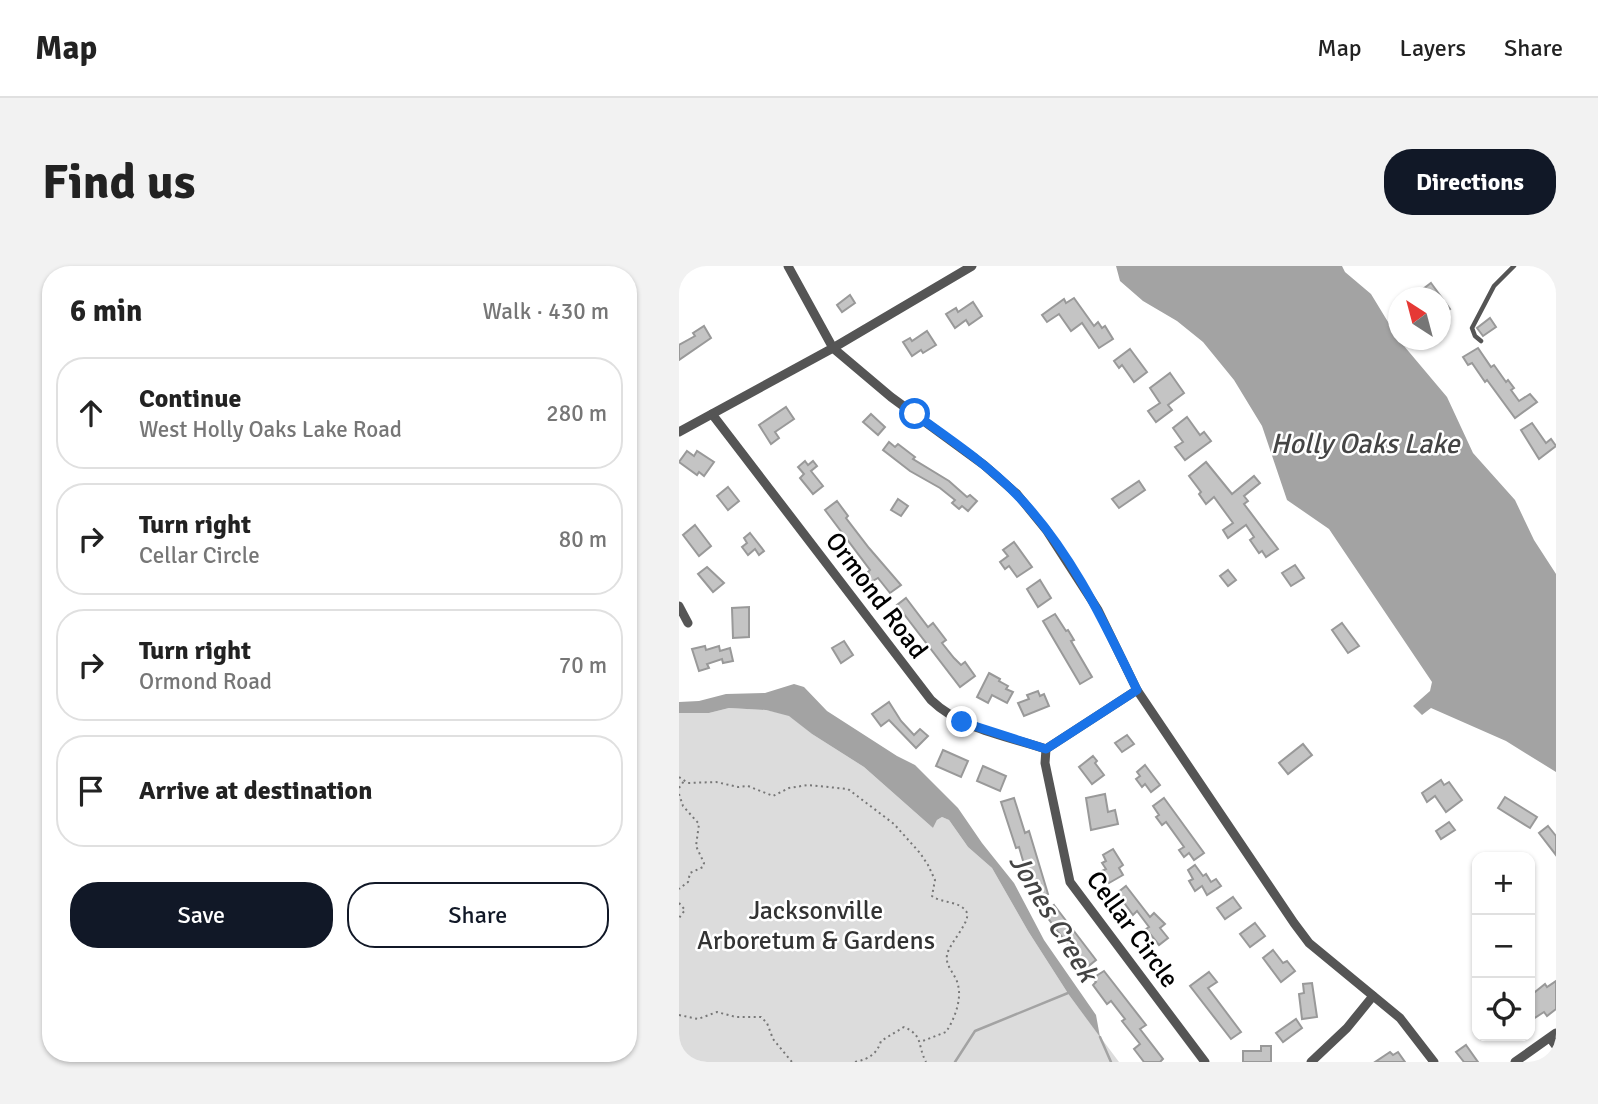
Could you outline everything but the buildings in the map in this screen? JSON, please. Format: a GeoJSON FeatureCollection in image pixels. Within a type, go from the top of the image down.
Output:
{"type":"FeatureCollection","features":[{"type":"Feature","properties":{"kind":"street"},"geometry":{"type":"LineString","coordinates":[[788,266],[833,348],[891,397],[984,465],[1017,494],[1068,561],[1098,610],[1137,690],[1294,923],[1309,943],[1400,1018],[1434,1062]]}},
{"type":"Feature","properties":{"kind":"street"},"geometry":{"type":"LineString","coordinates":[[679,432],[833,348],[972,266]]}},
{"type":"Feature","properties":{"kind":"street","name":"Ormond Road"},"geometry":{"type":"LineString","coordinates":[[712,414],[931,700],[945,713],[962,722],[1046,749]]}},
{"type":"Feature","properties":{"kind":"street"},"geometry":{"type":"LineString","coordinates":[[679,606],[688,623]]}},
{"type":"Feature","properties":{"kind":"street"},"geometry":{"type":"LineString","coordinates":[[1046,749],[1137,690]]}},
{"type":"Feature","properties":{"kind":"street","name":"Cellar Circle"},"geometry":{"type":"LineString","coordinates":[[1046,749],[1045,763],[1070,882],[1205,1062]]}},
{"type":"Feature","properties":{"kind":"street"},"geometry":{"type":"LineString","coordinates":[[1311,1062],[1347,1028],[1373,996]]}},
{"type":"Feature","properties":{"kind":"street"},"geometry":{"type":"LineString","coordinates":[[1515,1062],[1553,1035],[1556,1046]]}},
{"type":"Feature","properties":{"kind":"lane"},"geometry":{"type":"LineString","coordinates":[[1481,341],[1472,328],[1494,286],[1514,266]]}},
{"type":"Feature","properties":{"kind":"path"},"geometry":{"type":"LineString","coordinates":[[679,777],[688,783],[716,782],[738,787],[748,786],[773,796],[789,788],[809,785],[848,789],[894,824],[928,865],[935,880],[932,896],[966,911],[968,915],[967,923],[949,949],[946,959],[958,985],[955,1013],[946,1032],[920,1042]]}},
{"type":"Feature","properties":{"kind":"path"},"geometry":{"type":"LineString","coordinates":[[679,788],[684,780]]}},
{"type":"Feature","properties":{"kind":"path"},"geometry":{"type":"LineString","coordinates":[[679,794],[683,806],[699,824],[696,846],[704,863],[703,867],[690,873],[688,882],[679,889]]}},
{"type":"Feature","properties":{"kind":"path"},"geometry":{"type":"LineString","coordinates":[[679,903],[685,910],[679,918]]}},
{"type":"Feature","properties":{"kind":"path"},"geometry":{"type":"LineString","coordinates":[[679,1015],[698,1019],[717,1012],[736,1017],[761,1017],[767,1023],[772,1039],[792,1062]]}},
{"type":"Feature","properties":{"kind":"path"},"geometry":{"type":"LineString","coordinates":[[855,1062],[873,1055],[881,1041],[904,1027],[914,1032],[925,1061]]}},
{"type":"Feature","properties":{"kind":"green space","name":"Jacksonville Arboretum & Gardens"},"geometry":{"type":"Polygon","coordinates":[[[729,708],[766,710],[789,715],[812,734],[864,767],[933,828],[942,817],[949,820],[968,847],[992,868],[1069,995],[1119,1062],[679,1062],[679,713],[709,713],[729,708]]]}},
{"type":"Feature","properties":{"kind":"water","name":"Holly Oaks Lake"},"geometry":{"type":"Polygon","coordinates":[[[1116,266],[1342,266],[1345,272],[1371,294],[1388,322],[1388,350],[1407,350],[1447,397],[1473,453],[1515,500],[1534,540],[1556,574],[1556,772],[1506,741],[1431,708],[1422,715],[1413,706],[1430,691],[1432,682],[1329,529],[1287,500],[1262,426],[1234,380],[1203,342],[1177,321],[1143,301],[1120,281],[1116,266]]]}},
{"type":"Feature","properties":{"kind":"water"},"geometry":{"type":"Polygon","coordinates":[[[794,684],[804,687],[827,711],[915,765],[958,808],[1014,883],[1044,940],[1096,1015],[1100,1037],[1028,931],[992,868],[968,847],[949,820],[942,817],[933,828],[864,767],[789,716],[766,710],[729,708],[709,713],[679,713],[679,702],[699,701],[726,694],[765,693],[794,684]]]}},
{"type":"Feature","properties":{"kind":"waterway"},"geometry":{"type":"LineString","coordinates":[[955,1062],[975,1031],[1068,993]]}},
{"type":"Feature","properties":{"kind":"waterway","name":"Jones Creek"},"geometry":{"type":"LineString","coordinates":[[1100,1037],[1111,1062]]}},
{"type":"Feature","properties":{"kind":"route"},"geometry":{"type":"LineString","coordinates":[[915,414],[984,465],[1017,494],[1046,530],[1098,610],[1137,690],[1046,749],[962,722]]}}]}
